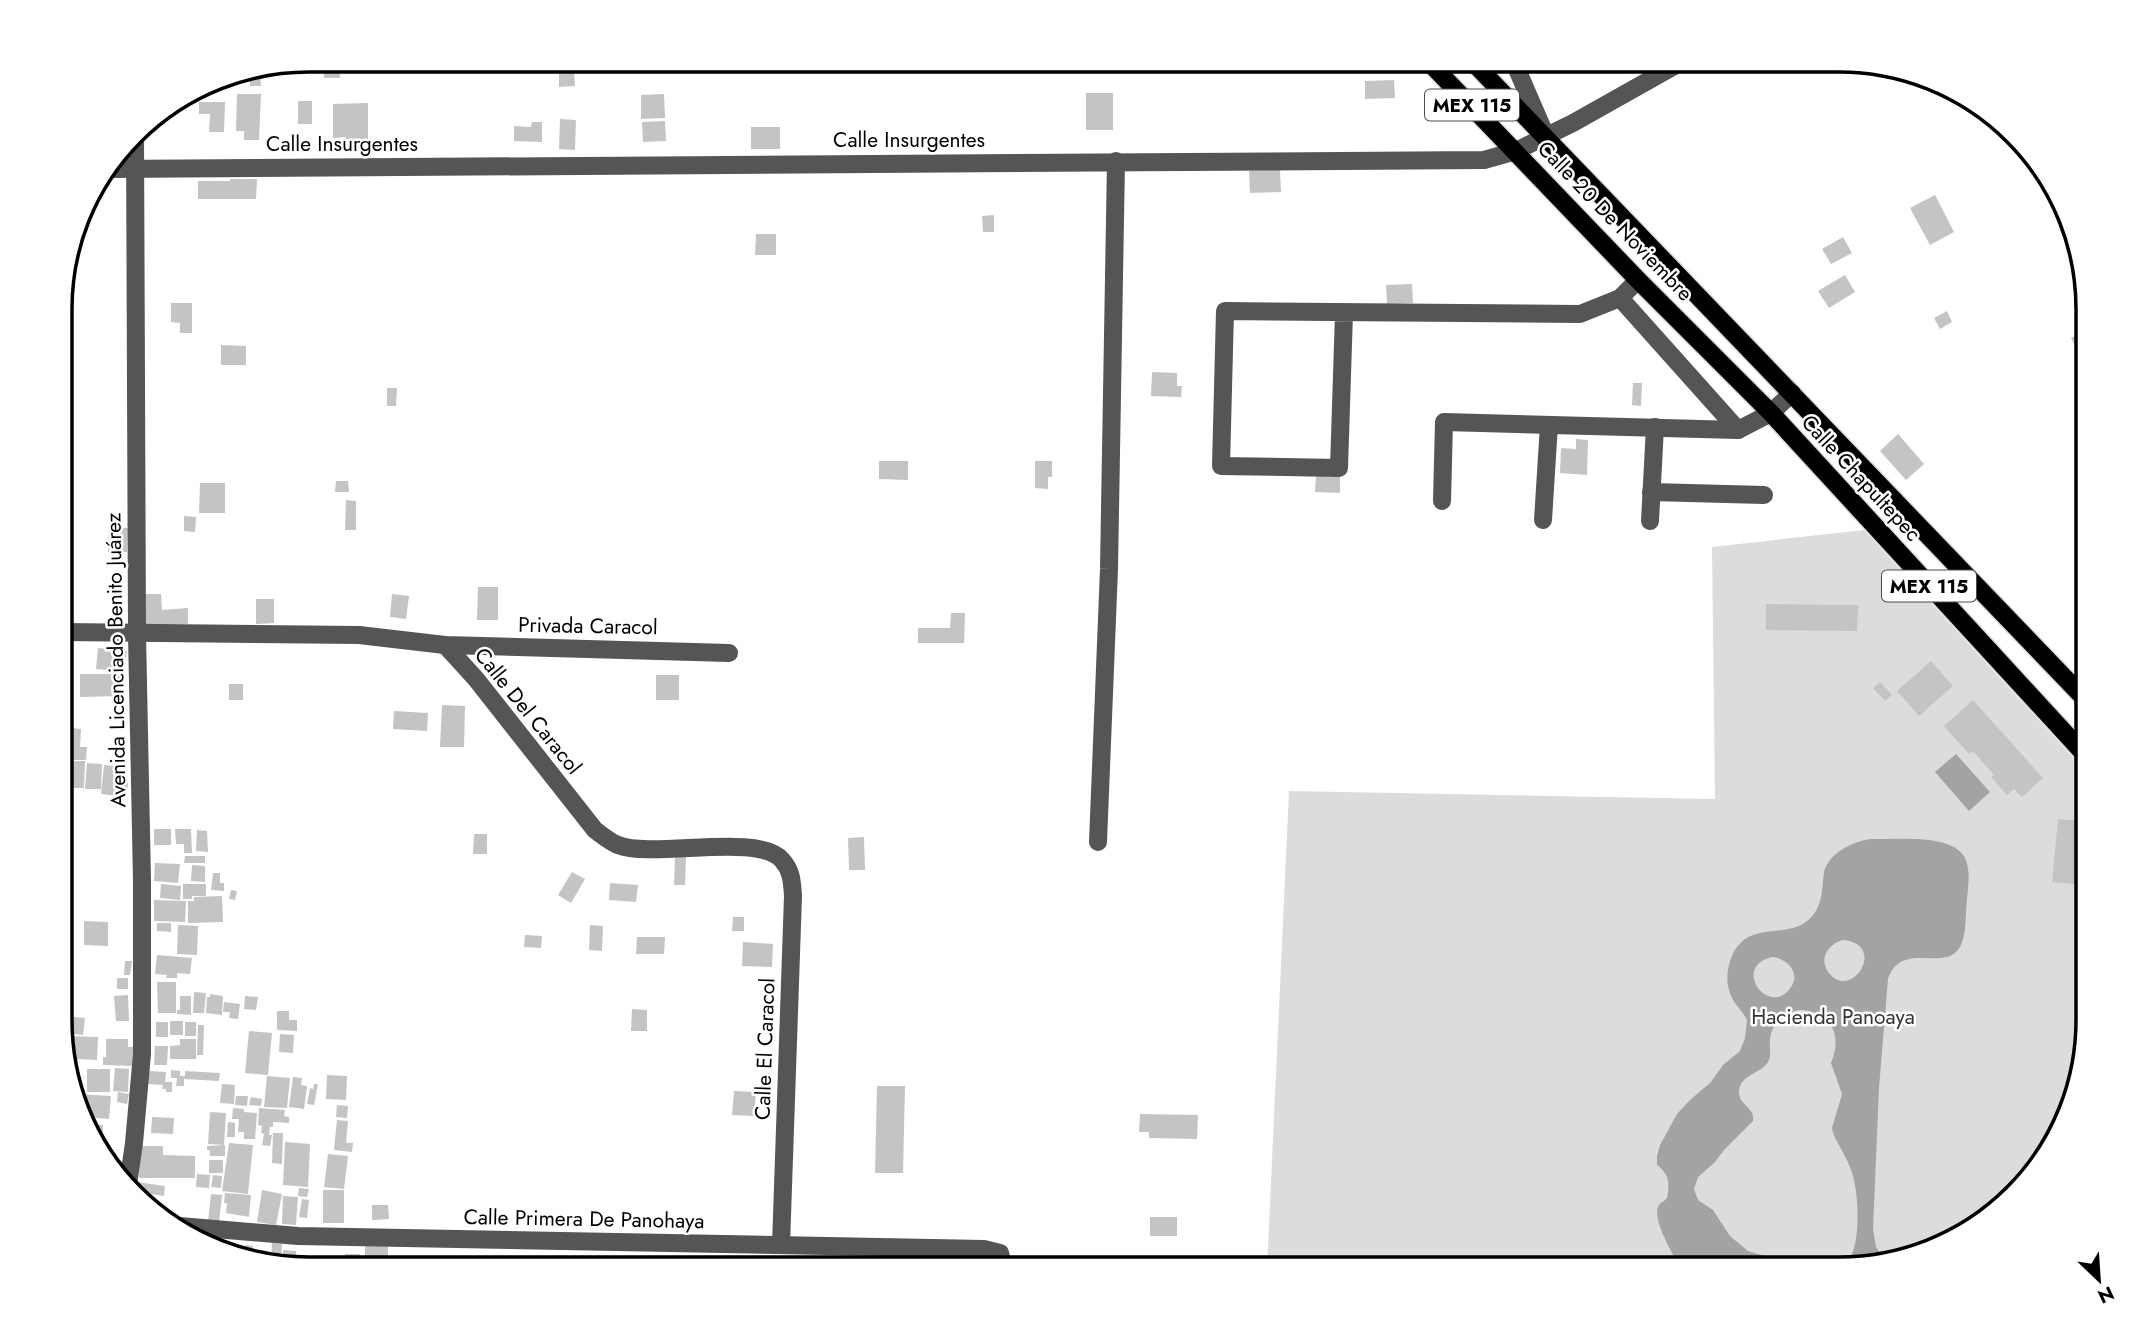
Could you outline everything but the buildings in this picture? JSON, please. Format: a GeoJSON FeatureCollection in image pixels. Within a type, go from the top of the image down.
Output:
{"type":"FeatureCollection","features":[{"type":"Feature","properties":{"kind":"main road","name":"Calle 20 De Noviembre"},"geometry":{"type":"LineString","coordinates":[[1439,72],[1638,280],[1771,413]]}},
{"type":"Feature","properties":{"kind":"main road","name":"Calle 20 De Noviembre"},"geometry":{"type":"LineString","coordinates":[[1483,72],[1793,393]]}},
{"type":"Feature","properties":{"kind":"main road","name":"Calle Chapultepec"},"geometry":{"type":"LineString","coordinates":[[1793,393],[2076,689]]}},
{"type":"Feature","properties":{"kind":"main road","name":"Calle Chapultepec"},"geometry":{"type":"LineString","coordinates":[[1771,413],[2076,745]]}},
{"type":"Feature","properties":{"kind":"street"},"geometry":{"type":"LineString","coordinates":[[1518,72],[1546,136]]}},
{"type":"Feature","properties":{"kind":"street","name":"Calle Insurgentes"},"geometry":{"type":"LineString","coordinates":[[118,169],[1484,160],[1516,151],[1663,72]]}},
{"type":"Feature","properties":{"kind":"street","name":"Avenida Licenciado Benito Juárez"},"geometry":{"type":"LineString","coordinates":[[130,1174],[142,1054],[135,149]]}},
{"type":"Feature","properties":{"kind":"street"},"geometry":{"type":"LineString","coordinates":[[1098,842],[1109,569],[1116,161]]}},
{"type":"Feature","properties":{"kind":"street"},"geometry":{"type":"LineString","coordinates":[[1344,313],[1339,468],[1221,466],[1225,311],[1580,314],[1620,298],[1638,280]]}},
{"type":"Feature","properties":{"kind":"street"},"geometry":{"type":"LineString","coordinates":[[1620,298],[1738,430]]}},
{"type":"Feature","properties":{"kind":"street"},"geometry":{"type":"LineString","coordinates":[[1441,501],[1444,422],[1738,430],[1771,413],[1793,393]]}},
{"type":"Feature","properties":{"kind":"street"},"geometry":{"type":"LineString","coordinates":[[1543,520],[1549,425]]}},
{"type":"Feature","properties":{"kind":"street"},"geometry":{"type":"LineString","coordinates":[[1650,521],[1655,427]]}},
{"type":"Feature","properties":{"kind":"street"},"geometry":{"type":"LineString","coordinates":[[1651,492],[1764,495]]}},
{"type":"Feature","properties":{"kind":"street","name":"Calle Del Caracol"},"geometry":{"type":"LineString","coordinates":[[72,632],[359,635],[445,645],[476,679],[595,830],[617,845],[636,849],[738,847],[764,851],[781,858]]}},
{"type":"Feature","properties":{"kind":"street","name":"Privada Caracol"},"geometry":{"type":"LineString","coordinates":[[445,645],[729,653]]}},
{"type":"Feature","properties":{"kind":"street","name":"Calle El Caracol"},"geometry":{"type":"LineString","coordinates":[[781,858],[791,873],[793,896],[781,1245]]}},
{"type":"Feature","properties":{"kind":"street","name":"Calle Primera De Panohaya"},"geometry":{"type":"LineString","coordinates":[[194,1227],[298,1236],[984,1249],[996,1257]]}},
{"type":"Feature","properties":{"kind":"green space","name":"Hacienda Panoaya"},"geometry":{"type":"Polygon","coordinates":[[[1864,530],[2076,761],[2076,1036],[2064,1096],[2044,1139],[2007,1188],[1958,1225],[1901,1249],[1870,1255],[1268,1257],[1289,791],[1715,799],[1712,547],[1864,530]]]}},
{"type":"Feature","properties":{"kind":"shaded area"},"geometry":{"type":"Polygon","coordinates":[[[1956,754],[1990,792],[1969,811],[1935,772],[1956,754]]]}},
{"type":"Feature","properties":{"kind":"shaded area"},"geometry":{"type":"Polygon","coordinates":[[[1870,839],[1936,841],[1958,850],[1965,858],[1969,873],[1965,931],[1960,947],[1953,954],[1944,957],[1903,961],[1894,967],[1888,979],[1879,1088],[1873,1229],[1876,1247],[1880,1253],[1850,1257],[1857,1235],[1857,1207],[1852,1173],[1832,1128],[1842,1094],[1831,1063],[1836,1043],[1835,1034],[1832,1026],[1819,1015],[1799,1010],[1779,1020],[1771,1034],[1768,1062],[1746,1078],[1740,1087],[1740,1097],[1752,1113],[1753,1121],[1698,1177],[1694,1189],[1698,1200],[1713,1210],[1730,1236],[1748,1251],[1768,1257],[1675,1257],[1664,1238],[1658,1219],[1659,1205],[1667,1198],[1668,1179],[1657,1165],[1657,1156],[1677,1114],[1711,1082],[1723,1065],[1740,1051],[1745,1038],[1747,1020],[1733,1000],[1728,985],[1730,961],[1737,947],[1747,938],[1793,928],[1814,914],[1822,894],[1827,865],[1836,854],[1870,839]],[[1843,940],[1833,945],[1826,953],[1826,968],[1838,980],[1847,981],[1861,969],[1863,951],[1856,944],[1843,940]],[[1772,957],[1760,962],[1754,970],[1754,979],[1758,988],[1773,997],[1782,995],[1791,987],[1794,977],[1787,963],[1772,957]]]}}]}
